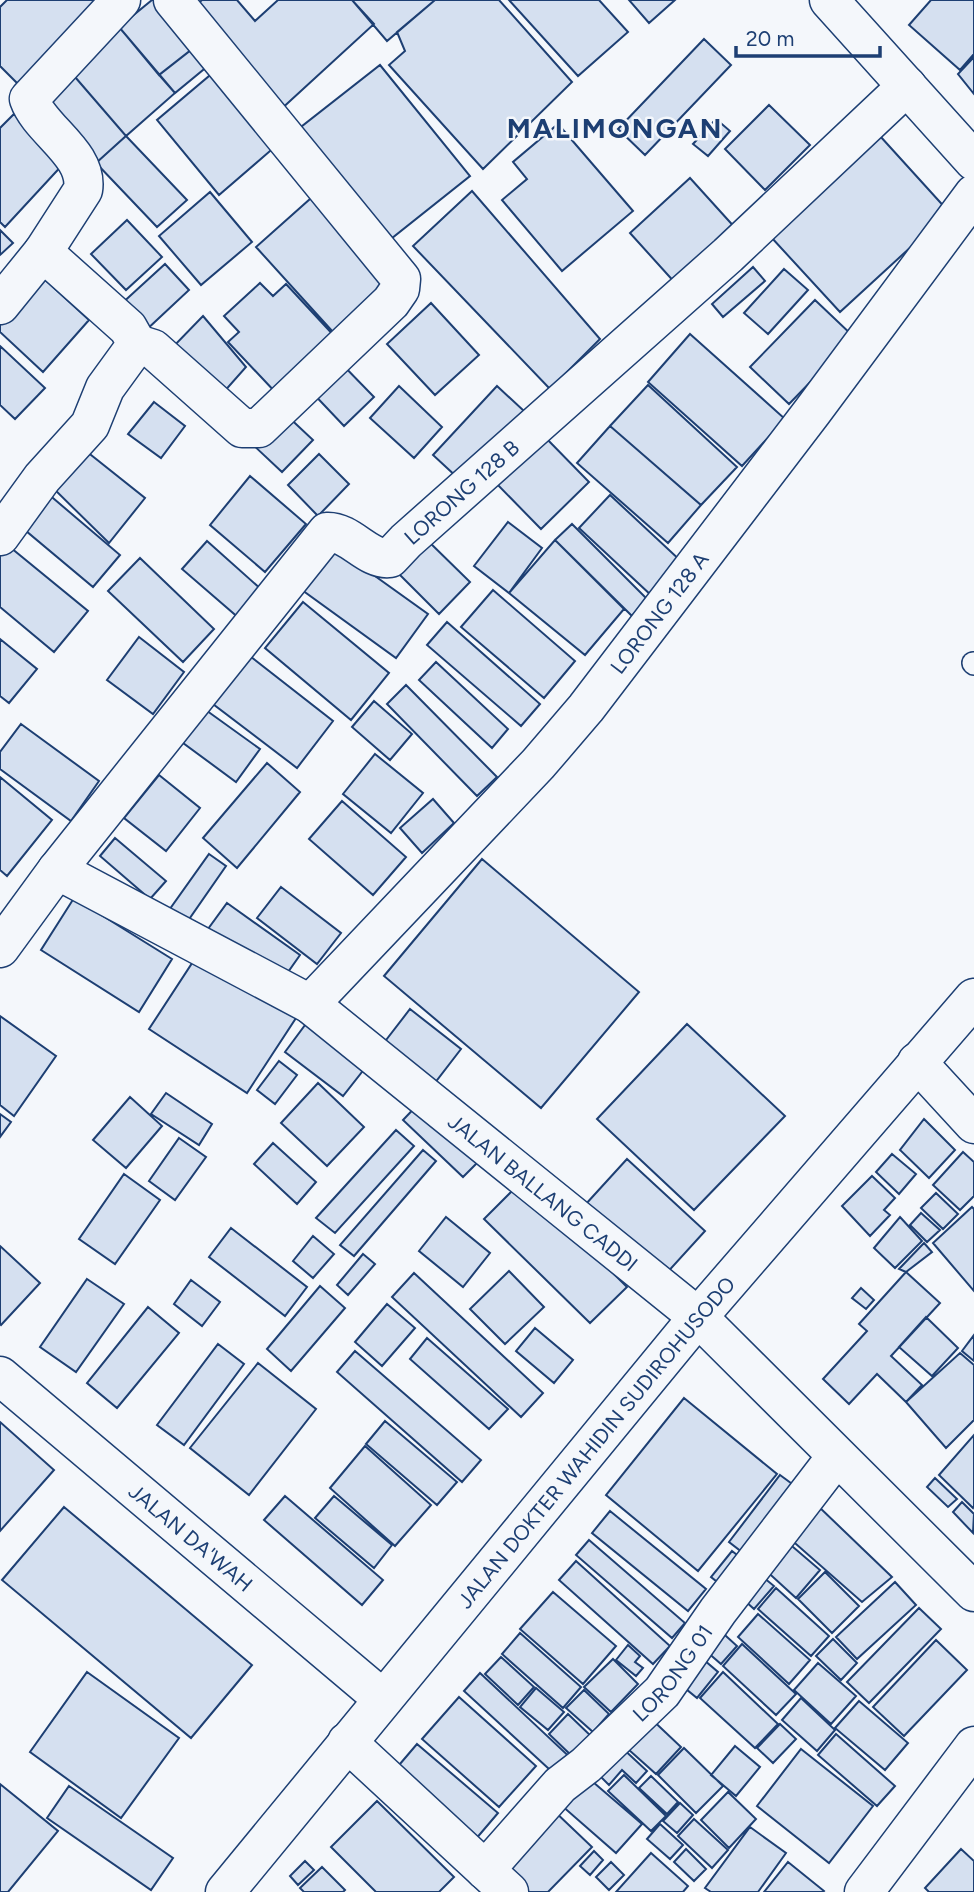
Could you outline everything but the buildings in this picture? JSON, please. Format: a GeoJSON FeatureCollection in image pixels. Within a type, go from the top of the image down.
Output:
{"type":"FeatureCollection","features":[{"type":"Feature","properties":{"kind":"street"},"geometry":{"type":"LineString","coordinates":[[0,305],[43,252],[83,190],[84,182],[78,163],[29,99],[121,0]]}},
{"type":"Feature","properties":{"kind":"street"},"geometry":{"type":"LineString","coordinates":[[43,252],[128,328],[137,344],[153,349],[242,428],[259,428],[391,302],[400,289],[401,279],[173,0]]}},
{"type":"Feature","properties":{"kind":"street"},"geometry":{"type":"LineString","coordinates":[[837,3],[906,86],[974,161]]}},
{"type":"Feature","properties":{"kind":"street","name":"LORONG 128 B"},"geometry":{"type":"LineString","coordinates":[[57,870],[327,532],[344,536],[381,558],[390,558],[405,541],[728,255],[906,86]]}},
{"type":"Feature","properties":{"kind":"street","name":"LORONG 128 A"},"geometry":{"type":"LineString","coordinates":[[310,1004],[538,764],[586,708],[974,194]]}},
{"type":"Feature","properties":{"kind":"street"},"geometry":{"type":"LineString","coordinates":[[0,536],[48,471],[90,425],[101,394],[137,344]]}},
{"type":"Feature","properties":{"kind":"street"},"geometry":{"type":"LineString","coordinates":[[0,948],[57,870]]}},
{"type":"Feature","properties":{"kind":"street","name":"JALAN BALLANG CADDI"},"geometry":{"type":"LineString","coordinates":[[57,870],[310,1004],[698,1317],[974,1592]]}},
{"type":"Feature","properties":{"kind":"street","name":"JALAN DOKTER WAHIDIN SUDIROHUSODO"},"geometry":{"type":"LineString","coordinates":[[225,1892],[698,1317],[974,998]]}},
{"type":"Feature","properties":{"kind":"street"},"geometry":{"type":"LineString","coordinates":[[917,1062],[974,1124]]}},
{"type":"Feature","properties":{"kind":"street","name":"JALAN DA'WAH"},"geometry":{"type":"LineString","coordinates":[[0,1376],[383,1699]]}},
{"type":"Feature","properties":{"kind":"street","name":"LORONG 01"},"geometry":{"type":"LineString","coordinates":[[497,1881],[560,1785],[586,1765],[662,1692],[718,1611],[836,1457]]}},
{"type":"Feature","properties":{"kind":"street"},"geometry":{"type":"LineString","coordinates":[[347,1742],[497,1881]]}},
{"type":"Feature","properties":{"kind":"street"},"geometry":{"type":"LineString","coordinates":[[864,1892],[974,1746]]}},
{"type":"Feature","properties":{"kind":"district","name":"MALIMONGAN"},"geometry":{"type":"Point","coordinates":[615,128]}}]}
